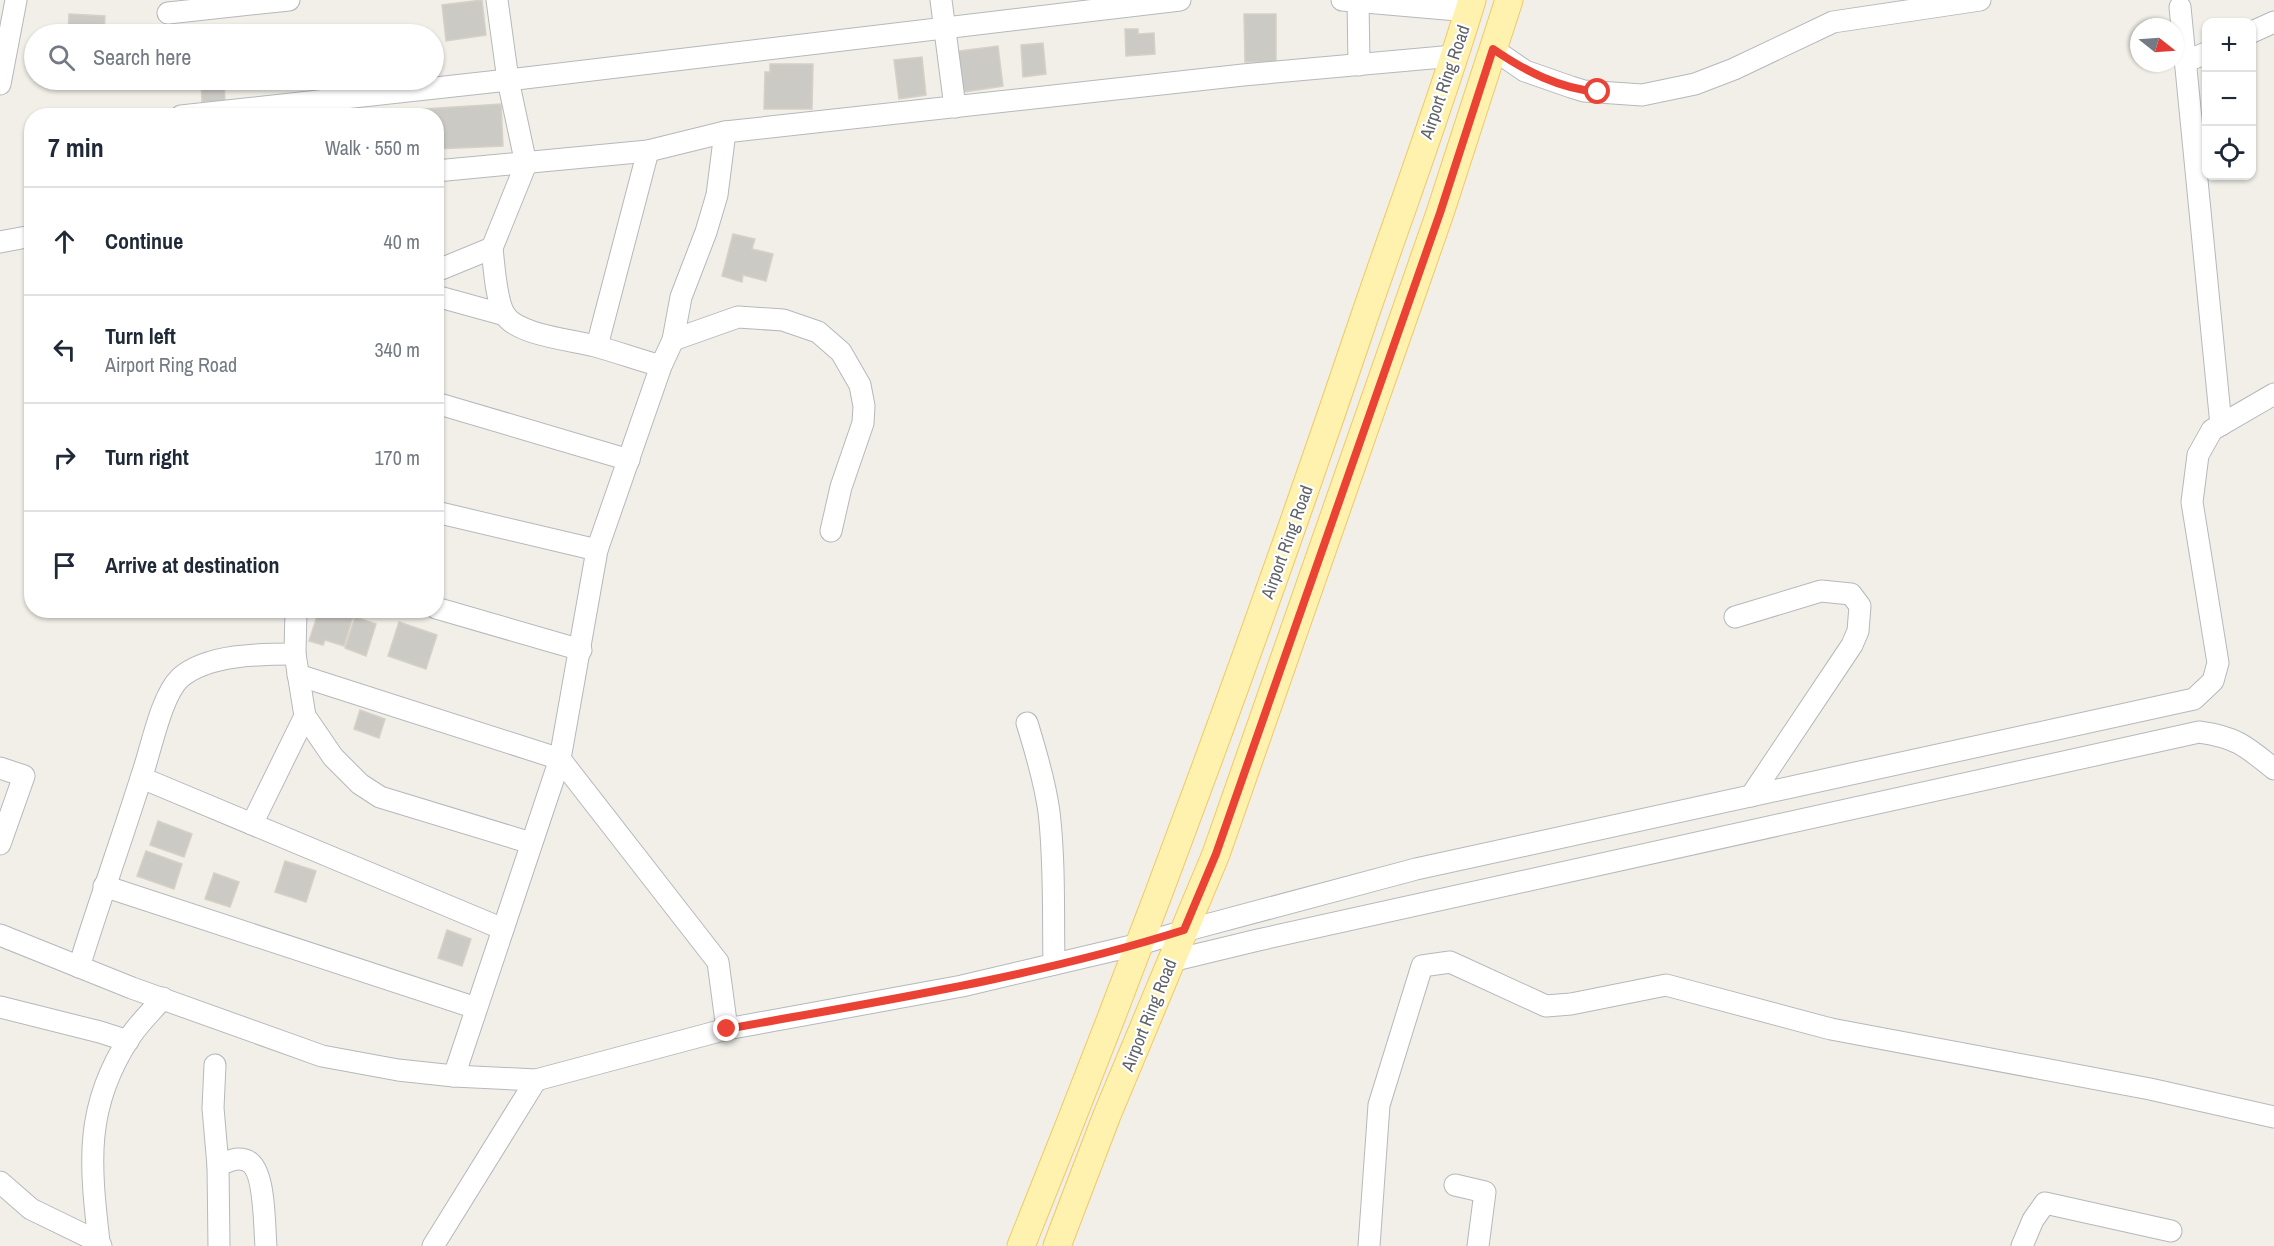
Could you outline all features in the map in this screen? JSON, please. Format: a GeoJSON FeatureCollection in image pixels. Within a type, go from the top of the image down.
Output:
{"type":"FeatureCollection","features":[{"type":"Feature","properties":{"kind":"main road","name":"Airport Ring Road"},"geometry":{"type":"LineString","coordinates":[[1057,1246],[1107,1115],[1216,854],[1440,213],[1509,0]]}},
{"type":"Feature","properties":{"kind":"main road","name":"Airport Ring Road"},"geometry":{"type":"LineString","coordinates":[[1021,1246],[1177,848],[1316,460],[1471,5]]}},
{"type":"Feature","properties":{"kind":"street"},"geometry":{"type":"LineString","coordinates":[[0,84],[16,0]]}},
{"type":"Feature","properties":{"kind":"street"},"geometry":{"type":"LineString","coordinates":[[168,13],[290,0]]}},
{"type":"Feature","properties":{"kind":"street"},"geometry":{"type":"LineString","coordinates":[[497,0],[508,81],[526,164],[492,248],[498,293],[505,315],[515,325],[597,346],[661,366]]}},
{"type":"Feature","properties":{"kind":"street"},"geometry":{"type":"LineString","coordinates":[[941,0],[955,107]]}},
{"type":"Feature","properties":{"kind":"street"},"geometry":{"type":"LineString","coordinates":[[444,88],[1180,0]]}},
{"type":"Feature","properties":{"kind":"street"},"geometry":{"type":"LineString","coordinates":[[1493,49],[1525,71],[1571,87],[1584,91],[1642,95],[1695,84],[1833,22],[1980,0]]}},
{"type":"Feature","properties":{"kind":"street"},"geometry":{"type":"LineString","coordinates":[[1359,65],[1350,1],[1471,5]]}},
{"type":"Feature","properties":{"kind":"street"},"geometry":{"type":"LineString","coordinates":[[2180,6],[2221,424]]}},
{"type":"Feature","properties":{"kind":"street"},"geometry":{"type":"LineString","coordinates":[[2256,30],[2274,22]]}},
{"type":"Feature","properties":{"kind":"street"},"geometry":{"type":"LineString","coordinates":[[2185,62],[2202,55]]}},
{"type":"Feature","properties":{"kind":"street"},"geometry":{"type":"LineString","coordinates":[[444,170],[648,151],[725,132],[1454,56]]}},
{"type":"Feature","properties":{"kind":"street"},"geometry":{"type":"LineString","coordinates":[[255,108],[424,90]]}},
{"type":"Feature","properties":{"kind":"street"},"geometry":{"type":"LineString","coordinates":[[454,1076],[560,759],[597,550],[661,366],[673,340],[681,297],[706,232],[717,195],[725,132]]}},
{"type":"Feature","properties":{"kind":"street"},"geometry":{"type":"LineString","coordinates":[[597,346],[648,151]]}},
{"type":"Feature","properties":{"kind":"street"},"geometry":{"type":"LineString","coordinates":[[0,242],[24,238]]}},
{"type":"Feature","properties":{"kind":"street"},"geometry":{"type":"LineString","coordinates":[[444,268],[492,248]]}},
{"type":"Feature","properties":{"kind":"street"},"geometry":{"type":"LineString","coordinates":[[444,298],[505,315]]}},
{"type":"Feature","properties":{"kind":"street"},"geometry":{"type":"LineString","coordinates":[[673,340],[738,317],[783,320],[818,332],[841,352],[860,384],[864,406],[863,423],[841,487],[831,531]]}},
{"type":"Feature","properties":{"kind":"street"},"geometry":{"type":"LineString","coordinates":[[0,935],[79,967],[322,1056],[398,1070],[454,1076],[537,1080],[727,1029],[962,986],[1140,944],[1184,930],[1416,869],[2194,699],[2213,681],[2218,663],[2192,502],[2198,455],[2212,430],[2274,394]]}},
{"type":"Feature","properties":{"kind":"street"},"geometry":{"type":"LineString","coordinates":[[444,405],[629,460]]}},
{"type":"Feature","properties":{"kind":"street"},"geometry":{"type":"LineString","coordinates":[[444,514],[597,550]]}},
{"type":"Feature","properties":{"kind":"street"},"geometry":{"type":"LineString","coordinates":[[1735,616],[1821,591],[1851,594],[1860,606],[1858,630],[1851,645],[1750,796]]}},
{"type":"Feature","properties":{"kind":"street"},"geometry":{"type":"LineString","coordinates":[[444,610],[581,650]]}},
{"type":"Feature","properties":{"kind":"street"},"geometry":{"type":"LineString","coordinates":[[296,618],[295,654],[305,716],[333,757],[360,784],[380,797],[531,843]]}},
{"type":"Feature","properties":{"kind":"street"},"geometry":{"type":"LineString","coordinates":[[79,967],[167,698],[179,679],[194,669],[220,660],[256,654],[295,654]]}},
{"type":"Feature","properties":{"kind":"street"},"geometry":{"type":"LineString","coordinates":[[298,675],[560,759],[718,962],[727,1029]]}},
{"type":"Feature","properties":{"kind":"street"},"geometry":{"type":"LineString","coordinates":[[252,824],[305,716]]}},
{"type":"Feature","properties":{"kind":"street"},"geometry":{"type":"LineString","coordinates":[[1027,723],[1038,758],[1049,812],[1054,964]]}},
{"type":"Feature","properties":{"kind":"street"},"geometry":{"type":"LineString","coordinates":[[1171,961],[2199,732],[2224,735],[2249,749],[2274,770]]}},
{"type":"Feature","properties":{"kind":"street"},"geometry":{"type":"LineString","coordinates":[[0,768],[24,776],[0,844]]}},
{"type":"Feature","properties":{"kind":"street"},"geometry":{"type":"LineString","coordinates":[[142,778],[503,929]]}},
{"type":"Feature","properties":{"kind":"street"},"geometry":{"type":"LineString","coordinates":[[104,886],[476,1008]]}},
{"type":"Feature","properties":{"kind":"street"},"geometry":{"type":"LineString","coordinates":[[1370,1246],[1379,1105],[1422,966],[1450,962],[1546,1006],[1571,1004],[1666,985],[1831,1029],[2150,1089],[2274,1117]]}},
{"type":"Feature","properties":{"kind":"street"},"geometry":{"type":"LineString","coordinates":[[100,1244],[92,1182],[92,1142],[99,1100],[128,1041],[163,998]]}},
{"type":"Feature","properties":{"kind":"street"},"geometry":{"type":"LineString","coordinates":[[0,1007],[128,1041]]}},
{"type":"Feature","properties":{"kind":"street"},"geometry":{"type":"LineString","coordinates":[[215,1065],[213,1108],[218,1166],[219,1246]]}},
{"type":"Feature","properties":{"kind":"street"},"geometry":{"type":"LineString","coordinates":[[433,1246],[537,1080]]}},
{"type":"Feature","properties":{"kind":"street"},"geometry":{"type":"LineString","coordinates":[[218,1166],[234,1159],[246,1160],[257,1169],[260,1177],[266,1246]]}},
{"type":"Feature","properties":{"kind":"street"},"geometry":{"type":"LineString","coordinates":[[0,1182],[31,1209],[100,1244]]}},
{"type":"Feature","properties":{"kind":"street"},"geometry":{"type":"LineString","coordinates":[[1455,1185],[1485,1192],[1478,1246]]}},
{"type":"Feature","properties":{"kind":"street"},"geometry":{"type":"LineString","coordinates":[[2022,1246],[2033,1220],[2045,1203],[2171,1231]]}},
{"type":"Feature","properties":{"kind":"building"},"geometry":{"type":"Polygon","coordinates":[[[482,0],[486,35],[446,41],[442,5],[482,0]]]}},
{"type":"Feature","properties":{"kind":"building"},"geometry":{"type":"Polygon","coordinates":[[[69,14],[105,16],[105,24],[68,24],[69,14]]]}},
{"type":"Feature","properties":{"kind":"building"},"geometry":{"type":"Polygon","coordinates":[[[1244,14],[1276,14],[1276,62],[1245,62],[1244,14]]]}},
{"type":"Feature","properties":{"kind":"building"},"geometry":{"type":"Polygon","coordinates":[[[1125,29],[1138,29],[1138,34],[1154,33],[1155,54],[1126,56],[1125,29]]]}},
{"type":"Feature","properties":{"kind":"building"},"geometry":{"type":"Polygon","coordinates":[[[1043,43],[1046,74],[1023,77],[1021,45],[1043,43]]]}},
{"type":"Feature","properties":{"kind":"building"},"geometry":{"type":"Polygon","coordinates":[[[998,46],[1003,86],[958,93],[952,52],[998,46]]]}},
{"type":"Feature","properties":{"kind":"building"},"geometry":{"type":"Polygon","coordinates":[[[922,57],[926,95],[899,99],[894,60],[922,57]]]}},
{"type":"Feature","properties":{"kind":"building"},"geometry":{"type":"Polygon","coordinates":[[[770,64],[813,64],[812,109],[764,109],[765,72],[770,72],[770,64]]]}},
{"type":"Feature","properties":{"kind":"building"},"geometry":{"type":"Polygon","coordinates":[[[201,90],[224,90],[225,101],[202,102],[201,90]]]}},
{"type":"Feature","properties":{"kind":"building"},"geometry":{"type":"Polygon","coordinates":[[[501,104],[503,146],[444,149],[444,108],[439,108],[501,104]]]}},
{"type":"Feature","properties":{"kind":"building"},"geometry":{"type":"Polygon","coordinates":[[[733,234],[755,239],[752,249],[773,254],[766,281],[743,275],[742,282],[722,276],[733,234]]]}},
{"type":"Feature","properties":{"kind":"building"},"geometry":{"type":"Polygon","coordinates":[[[316,618],[352,618],[344,646],[325,640],[323,645],[309,641],[316,618]]]}},
{"type":"Feature","properties":{"kind":"building"},"geometry":{"type":"Polygon","coordinates":[[[355,618],[376,624],[366,656],[345,648],[355,618]]]}},
{"type":"Feature","properties":{"kind":"building"},"geometry":{"type":"Polygon","coordinates":[[[399,622],[437,635],[426,669],[388,656],[399,622]]]}},
{"type":"Feature","properties":{"kind":"building"},"geometry":{"type":"Polygon","coordinates":[[[360,710],[385,719],[379,738],[354,729],[360,710]]]}},
{"type":"Feature","properties":{"kind":"building"},"geometry":{"type":"Polygon","coordinates":[[[158,821],[192,834],[184,857],[150,845],[158,821]]]}},
{"type":"Feature","properties":{"kind":"building"},"geometry":{"type":"Polygon","coordinates":[[[146,851],[182,864],[174,889],[137,876],[146,851]]]}},
{"type":"Feature","properties":{"kind":"building"},"geometry":{"type":"Polygon","coordinates":[[[285,861],[316,871],[306,902],[275,892],[285,861]]]}},
{"type":"Feature","properties":{"kind":"building"},"geometry":{"type":"Polygon","coordinates":[[[214,873],[239,882],[230,907],[205,899],[214,873]]]}},
{"type":"Feature","properties":{"kind":"building"},"geometry":{"type":"Polygon","coordinates":[[[447,930],[471,939],[462,966],[438,958],[447,930]]]}},
{"type":"Feature","properties":{"kind":"route"},"geometry":{"type":"LineString","coordinates":[[727,1029],[962,986],[1140,944],[1184,930],[1216,854],[1312,573],[1440,213],[1493,49],[1536,76],[1584,91],[1598,92]]}}]}
